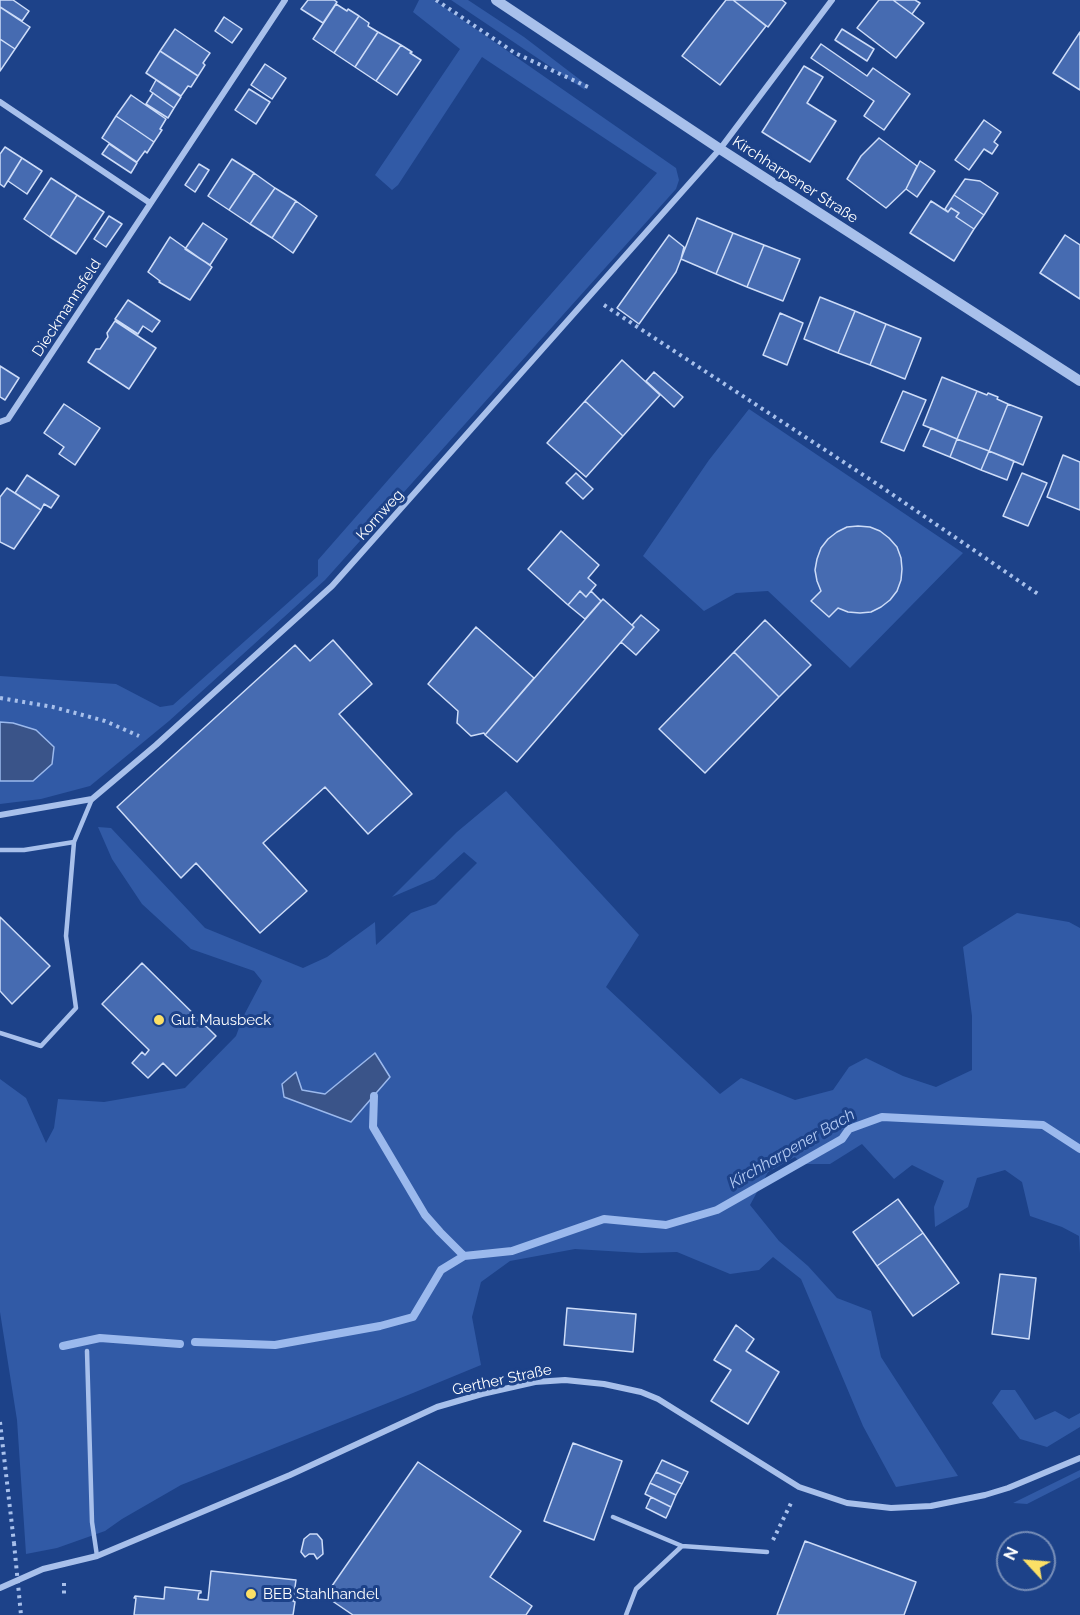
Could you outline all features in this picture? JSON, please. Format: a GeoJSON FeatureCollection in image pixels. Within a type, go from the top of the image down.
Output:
{"type":"FeatureCollection","features":[{"type":"Feature","properties":{"kind":"street","name":"Dieckmannsfeld"},"geometry":{"type":"LineString","coordinates":[[0,422],[8,419],[285,0]]}},
{"type":"Feature","properties":{"kind":"street","name":"Kirchharpener Straße"},"geometry":{"type":"LineString","coordinates":[[496,0],[720,149],[1080,381]]}},
{"type":"Feature","properties":{"kind":"street","name":"Kornweg"},"geometry":{"type":"LineString","coordinates":[[92,799],[156,745],[332,586],[720,149],[832,0]]}},
{"type":"Feature","properties":{"kind":"street"},"geometry":{"type":"LineString","coordinates":[[0,102],[150,203]]}},
{"type":"Feature","properties":{"kind":"street"},"geometry":{"type":"LineString","coordinates":[[0,815],[92,799]]}},
{"type":"Feature","properties":{"kind":"street","name":"Gerther Straße"},"geometry":{"type":"LineString","coordinates":[[0,1588],[43,1569],[97,1556],[290,1476],[437,1407],[535,1382],[565,1380],[604,1384],[649,1395],[799,1487],[847,1503],[891,1508],[931,1506],[1008,1488],[1080,1458]]}},
{"type":"Feature","properties":{"kind":"lane"},"geometry":{"type":"LineString","coordinates":[[0,1033],[41,1046],[76,1008],[66,936],[74,842],[92,799]]}},
{"type":"Feature","properties":{"kind":"lane"},"geometry":{"type":"LineString","coordinates":[[0,850],[24,850],[74,842]]}},
{"type":"Feature","properties":{"kind":"lane"},"geometry":{"type":"LineString","coordinates":[[87,1352],[92,1522],[97,1556]]}},
{"type":"Feature","properties":{"kind":"lane"},"geometry":{"type":"LineString","coordinates":[[613,1517],[682,1546],[767,1552]]}},
{"type":"Feature","properties":{"kind":"lane"},"geometry":{"type":"LineString","coordinates":[[626,1615],[636,1588],[682,1546]]}},
{"type":"Feature","properties":{"kind":"path"},"geometry":{"type":"LineString","coordinates":[[591,295],[616,315],[877,484],[1038,594]]}},
{"type":"Feature","properties":{"kind":"path"},"geometry":{"type":"LineString","coordinates":[[0,698],[53,707],[105,721],[156,745]]}},
{"type":"Feature","properties":{"kind":"path"},"geometry":{"type":"LineString","coordinates":[[0,1422],[21,1615]]}},
{"type":"Feature","properties":{"kind":"path"},"geometry":{"type":"LineString","coordinates":[[779,1528],[791,1503]]}},
{"type":"Feature","properties":{"kind":"path"},"geometry":{"type":"LineString","coordinates":[[64,1586],[64,1595]]}},
{"type":"Feature","properties":{"kind":"shaded area"},"geometry":{"type":"Polygon","coordinates":[[[419,0],[434,0],[676,168],[679,180],[676,189],[325,580],[169,721],[90,786],[41,799],[0,804],[0,676],[116,684],[160,707],[173,705],[318,576],[318,560],[657,173],[482,57],[398,185],[392,190],[375,175],[460,49],[413,12],[419,0]]]}},
{"type":"Feature","properties":{"kind":"shaded area"},"geometry":{"type":"Polygon","coordinates":[[[451,0],[468,0],[524,37],[587,85],[585,90],[451,0]]]}},
{"type":"Feature","properties":{"kind":"shaded area"},"geometry":{"type":"Polygon","coordinates":[[[749,409],[963,553],[850,668],[768,591],[736,593],[704,611],[643,556],[709,460],[749,409]]]}},
{"type":"Feature","properties":{"kind":"shaded area"},"geometry":{"type":"Polygon","coordinates":[[[0,722],[13,723],[36,730],[54,747],[52,764],[33,781],[0,781],[0,722]]]}},
{"type":"Feature","properties":{"kind":"shaded area"},"geometry":{"type":"Polygon","coordinates":[[[506,791],[639,935],[606,987],[720,1094],[741,1078],[795,1100],[833,1090],[849,1067],[866,1058],[903,1076],[936,1087],[972,1070],[972,1016],[963,947],[1017,913],[1069,922],[1080,928],[1080,1254],[1079,1236],[1062,1227],[1030,1216],[1022,1182],[1005,1170],[977,1178],[968,1207],[935,1227],[934,1207],[944,1181],[912,1165],[894,1179],[862,1144],[830,1164],[802,1164],[795,1157],[768,1172],[750,1205],[779,1241],[808,1266],[837,1298],[871,1311],[881,1357],[958,1476],[896,1487],[863,1426],[801,1279],[773,1257],[759,1270],[730,1274],[677,1252],[641,1253],[575,1249],[510,1261],[481,1282],[472,1317],[481,1365],[181,1485],[105,1531],[57,1548],[26,1554],[17,1420],[0,1312],[0,1079],[26,1098],[46,1143],[54,1128],[58,1099],[104,1102],[185,1088],[236,1036],[262,981],[254,971],[191,949],[142,904],[112,859],[98,827],[111,828],[205,928],[303,968],[327,957],[375,922],[376,945],[411,913],[436,904],[477,863],[464,852],[434,879],[392,897],[457,832],[506,791]]]}},
{"type":"Feature","properties":{"kind":"shaded area"},"geometry":{"type":"Polygon","coordinates":[[[375,1053],[390,1077],[351,1122],[284,1097],[282,1084],[296,1072],[302,1090],[325,1094],[375,1053]]]}},
{"type":"Feature","properties":{"kind":"shaded area"},"geometry":{"type":"Polygon","coordinates":[[[1001,1390],[1015,1390],[1035,1420],[1055,1411],[1069,1419],[1080,1413],[1080,1427],[1047,1447],[1020,1439],[992,1403],[1001,1390]]]}},
{"type":"Feature","properties":{"kind":"shaded area"},"geometry":{"type":"Polygon","coordinates":[[[1080,1470],[1080,1477],[1027,1504],[1013,1503],[1080,1470]]]}},
{"type":"Feature","properties":{"kind":"building"},"geometry":{"type":"Polygon","coordinates":[[[0,0],[13,0],[29,11],[22,21],[0,7],[0,0]]]}},
{"type":"Feature","properties":{"kind":"building"},"geometry":{"type":"Polygon","coordinates":[[[308,0],[337,2],[323,23],[301,9],[308,0]]]}},
{"type":"Feature","properties":{"kind":"building"},"geometry":{"type":"Polygon","coordinates":[[[726,0],[733,0],[766,26],[720,85],[682,56],[726,0]]]}},
{"type":"Feature","properties":{"kind":"building"},"geometry":{"type":"Polygon","coordinates":[[[733,0],[782,0],[786,3],[768,27],[733,0]]]}},
{"type":"Feature","properties":{"kind":"building"},"geometry":{"type":"Polygon","coordinates":[[[879,0],[893,0],[924,23],[896,58],[857,28],[879,0]]]}},
{"type":"Feature","properties":{"kind":"building"},"geometry":{"type":"Polygon","coordinates":[[[893,0],[915,0],[920,3],[912,14],[893,0]]]}},
{"type":"Feature","properties":{"kind":"building"},"geometry":{"type":"Polygon","coordinates":[[[336,4],[359,16],[334,53],[313,39],[336,4]]]}},
{"type":"Feature","properties":{"kind":"building"},"geometry":{"type":"Polygon","coordinates":[[[0,7],[30,27],[15,49],[0,39],[0,7]]]}},
{"type":"Feature","properties":{"kind":"building"},"geometry":{"type":"Polygon","coordinates":[[[359,16],[369,23],[368,26],[378,32],[355,67],[334,53],[359,16]]]}},
{"type":"Feature","properties":{"kind":"building"},"geometry":{"type":"Polygon","coordinates":[[[224,17],[242,29],[232,43],[215,31],[224,17]]]}},
{"type":"Feature","properties":{"kind":"building"},"geometry":{"type":"Polygon","coordinates":[[[175,29],[210,53],[198,76],[160,51],[175,29]]]}},
{"type":"Feature","properties":{"kind":"building"},"geometry":{"type":"Polygon","coordinates":[[[842,29],[874,49],[867,61],[835,40],[842,29]]]}},
{"type":"Feature","properties":{"kind":"building"},"geometry":{"type":"Polygon","coordinates":[[[378,32],[401,45],[376,81],[355,67],[378,32]]]}},
{"type":"Feature","properties":{"kind":"building"},"geometry":{"type":"Polygon","coordinates":[[[1080,32],[1080,90],[1053,73],[1080,32]]]}},
{"type":"Feature","properties":{"kind":"building"},"geometry":{"type":"Polygon","coordinates":[[[0,39],[15,49],[0,71],[0,39]]]}},
{"type":"Feature","properties":{"kind":"building"},"geometry":{"type":"Polygon","coordinates":[[[821,44],[867,76],[873,68],[910,94],[884,130],[864,116],[874,101],[811,58],[821,44]]]}},
{"type":"Feature","properties":{"kind":"building"},"geometry":{"type":"Polygon","coordinates":[[[401,45],[421,60],[397,95],[376,81],[401,45]]]}},
{"type":"Feature","properties":{"kind":"building"},"geometry":{"type":"Polygon","coordinates":[[[160,51],[198,76],[181,96],[146,73],[160,51]]]}},
{"type":"Feature","properties":{"kind":"building"},"geometry":{"type":"Polygon","coordinates":[[[265,64],[286,78],[272,99],[251,85],[265,64]]]}},
{"type":"Feature","properties":{"kind":"building"},"geometry":{"type":"Polygon","coordinates":[[[804,66],[823,77],[807,103],[836,121],[810,162],[762,132],[804,66]]]}},
{"type":"Feature","properties":{"kind":"building"},"geometry":{"type":"Polygon","coordinates":[[[156,80],[181,97],[174,108],[150,91],[156,80]]]}},
{"type":"Feature","properties":{"kind":"building"},"geometry":{"type":"Polygon","coordinates":[[[249,89],[270,102],[256,124],[235,110],[249,89]]]}},
{"type":"Feature","properties":{"kind":"building"},"geometry":{"type":"Polygon","coordinates":[[[153,93],[174,108],[168,118],[146,104],[153,93]]]}},
{"type":"Feature","properties":{"kind":"building"},"geometry":{"type":"Polygon","coordinates":[[[131,95],[166,119],[154,142],[116,116],[131,95]]]}},
{"type":"Feature","properties":{"kind":"building"},"geometry":{"type":"Polygon","coordinates":[[[116,116],[154,142],[137,162],[102,138],[116,116]]]}},
{"type":"Feature","properties":{"kind":"building"},"geometry":{"type":"Polygon","coordinates":[[[984,120],[1001,132],[994,142],[998,145],[992,154],[984,149],[969,170],[955,160],[984,120]]]}},
{"type":"Feature","properties":{"kind":"building"},"geometry":{"type":"Polygon","coordinates":[[[879,138],[917,166],[906,189],[886,208],[847,179],[861,156],[879,138]]]}},
{"type":"Feature","properties":{"kind":"building"},"geometry":{"type":"Polygon","coordinates":[[[109,144],[137,163],[131,173],[102,154],[109,144]]]}},
{"type":"Feature","properties":{"kind":"building"},"geometry":{"type":"Polygon","coordinates":[[[5,147],[22,158],[4,187],[0,184],[0,154],[5,147]]]}},
{"type":"Feature","properties":{"kind":"building"},"geometry":{"type":"Polygon","coordinates":[[[22,158],[42,171],[27,194],[8,181],[22,158]]]}},
{"type":"Feature","properties":{"kind":"building"},"geometry":{"type":"Polygon","coordinates":[[[232,159],[254,173],[229,210],[208,196],[232,159]]]}},
{"type":"Feature","properties":{"kind":"building"},"geometry":{"type":"Polygon","coordinates":[[[920,161],[935,171],[917,197],[906,189],[920,161]]]}},
{"type":"Feature","properties":{"kind":"building"},"geometry":{"type":"Polygon","coordinates":[[[199,164],[209,170],[195,192],[185,185],[199,164]]]}},
{"type":"Feature","properties":{"kind":"building"},"geometry":{"type":"Polygon","coordinates":[[[254,173],[275,188],[250,224],[229,210],[254,173]]]}},
{"type":"Feature","properties":{"kind":"building"},"geometry":{"type":"Polygon","coordinates":[[[51,178],[77,195],[50,237],[24,219],[51,178]]]}},
{"type":"Feature","properties":{"kind":"building"},"geometry":{"type":"Polygon","coordinates":[[[965,179],[980,181],[998,193],[984,215],[954,195],[965,179]]]}},
{"type":"Feature","properties":{"kind":"building"},"geometry":{"type":"Polygon","coordinates":[[[275,188],[296,201],[272,238],[250,224],[275,188]]]}},
{"type":"Feature","properties":{"kind":"building"},"geometry":{"type":"Polygon","coordinates":[[[77,195],[104,212],[76,254],[50,237],[77,195]]]}},
{"type":"Feature","properties":{"kind":"building"},"geometry":{"type":"Polygon","coordinates":[[[954,195],[984,215],[974,229],[956,217],[959,213],[951,208],[948,212],[945,209],[954,195]]]}},
{"type":"Feature","properties":{"kind":"building"},"geometry":{"type":"Polygon","coordinates":[[[296,201],[317,216],[293,253],[272,238],[296,201]]]}},
{"type":"Feature","properties":{"kind":"building"},"geometry":{"type":"Polygon","coordinates":[[[931,201],[948,212],[951,208],[959,213],[956,217],[974,229],[954,261],[910,233],[931,201]]]}},
{"type":"Feature","properties":{"kind":"building"},"geometry":{"type":"Polygon","coordinates":[[[109,216],[122,224],[106,247],[94,239],[109,216]]]}},
{"type":"Feature","properties":{"kind":"building"},"geometry":{"type":"Polygon","coordinates":[[[697,218],[733,233],[716,274],[681,259],[697,218]]]}},
{"type":"Feature","properties":{"kind":"building"},"geometry":{"type":"Polygon","coordinates":[[[203,223],[227,239],[210,265],[185,249],[203,223]]]}},
{"type":"Feature","properties":{"kind":"building"},"geometry":{"type":"Polygon","coordinates":[[[733,233],[764,245],[747,287],[716,274],[733,233]]]}},
{"type":"Feature","properties":{"kind":"building"},"geometry":{"type":"Polygon","coordinates":[[[669,235],[684,247],[681,259],[676,272],[639,324],[617,308],[669,235]]]}},
{"type":"Feature","properties":{"kind":"building"},"geometry":{"type":"Polygon","coordinates":[[[1065,235],[1080,245],[1080,299],[1040,273],[1065,235]]]}},
{"type":"Feature","properties":{"kind":"building"},"geometry":{"type":"Polygon","coordinates":[[[170,237],[212,267],[190,300],[159,282],[148,272],[170,237]]]}},
{"type":"Feature","properties":{"kind":"building"},"geometry":{"type":"Polygon","coordinates":[[[764,245],[800,259],[783,301],[747,287],[764,245]]]}},
{"type":"Feature","properties":{"kind":"building"},"geometry":{"type":"Polygon","coordinates":[[[820,297],[855,311],[838,353],[804,339],[820,297]]]}},
{"type":"Feature","properties":{"kind":"building"},"geometry":{"type":"Polygon","coordinates":[[[128,300],[160,321],[152,332],[143,326],[138,334],[115,319],[128,300]]]}},
{"type":"Feature","properties":{"kind":"building"},"geometry":{"type":"Polygon","coordinates":[[[855,311],[886,324],[870,365],[838,353],[855,311]]]}},
{"type":"Feature","properties":{"kind":"building"},"geometry":{"type":"Polygon","coordinates":[[[780,313],[803,323],[787,365],[763,355],[780,313]]]}},
{"type":"Feature","properties":{"kind":"building"},"geometry":{"type":"Polygon","coordinates":[[[115,321],[156,348],[129,389],[88,362],[96,349],[100,349],[108,337],[107,333],[115,321]]]}},
{"type":"Feature","properties":{"kind":"building"},"geometry":{"type":"Polygon","coordinates":[[[886,324],[921,338],[905,379],[870,365],[886,324]]]}},
{"type":"Feature","properties":{"kind":"building"},"geometry":{"type":"Polygon","coordinates":[[[622,360],[660,395],[623,436],[585,401],[622,360]]]}},
{"type":"Feature","properties":{"kind":"building"},"geometry":{"type":"Polygon","coordinates":[[[0,366],[19,378],[5,400],[0,397],[0,366]]]}},
{"type":"Feature","properties":{"kind":"building"},"geometry":{"type":"Polygon","coordinates":[[[654,372],[683,397],[674,407],[646,381],[654,372]]]}},
{"type":"Feature","properties":{"kind":"building"},"geometry":{"type":"Polygon","coordinates":[[[942,377],[977,391],[957,439],[923,425],[942,377]]]}},
{"type":"Feature","properties":{"kind":"building"},"geometry":{"type":"Polygon","coordinates":[[[903,391],[926,400],[904,451],[881,442],[903,391]]]}},
{"type":"Feature","properties":{"kind":"building"},"geometry":{"type":"Polygon","coordinates":[[[977,391],[998,397],[997,399],[1008,404],[989,451],[957,439],[977,391]]]}},
{"type":"Feature","properties":{"kind":"building"},"geometry":{"type":"Polygon","coordinates":[[[585,401],[623,436],[586,477],[547,443],[585,401]]]}},
{"type":"Feature","properties":{"kind":"building"},"geometry":{"type":"Polygon","coordinates":[[[64,404],[100,428],[75,465],[59,454],[64,447],[44,433],[64,404]]]}},
{"type":"Feature","properties":{"kind":"building"},"geometry":{"type":"Polygon","coordinates":[[[1008,404],[1042,417],[1023,465],[989,451],[1008,404]]]}},
{"type":"Feature","properties":{"kind":"building"},"geometry":{"type":"Polygon","coordinates":[[[931,428],[957,439],[950,457],[923,446],[931,428]]]}},
{"type":"Feature","properties":{"kind":"building"},"geometry":{"type":"Polygon","coordinates":[[[957,439],[989,451],[981,470],[950,457],[957,439]]]}},
{"type":"Feature","properties":{"kind":"building"},"geometry":{"type":"Polygon","coordinates":[[[989,451],[1014,461],[1007,480],[981,470],[989,451]]]}},
{"type":"Feature","properties":{"kind":"building"},"geometry":{"type":"Polygon","coordinates":[[[1063,455],[1080,462],[1080,510],[1047,497],[1063,455]]]}},
{"type":"Feature","properties":{"kind":"building"},"geometry":{"type":"Polygon","coordinates":[[[576,473],[593,489],[583,499],[566,483],[576,473]]]}},
{"type":"Feature","properties":{"kind":"building"},"geometry":{"type":"Polygon","coordinates":[[[1022,473],[1047,483],[1028,526],[1003,516],[1022,473]]]}},
{"type":"Feature","properties":{"kind":"building"},"geometry":{"type":"Polygon","coordinates":[[[27,475],[59,496],[51,508],[44,504],[41,510],[15,493],[27,475]]]}},
{"type":"Feature","properties":{"kind":"building"},"geometry":{"type":"Polygon","coordinates":[[[7,488],[41,510],[14,549],[0,542],[0,497],[7,488]]]}},
{"type":"Feature","properties":{"kind":"building"},"geometry":{"type":"Polygon","coordinates":[[[858,526],[880,531],[897,547],[901,558],[901,580],[897,591],[881,607],[871,612],[860,613],[838,608],[829,617],[811,601],[821,591],[815,570],[817,559],[828,539],[847,527],[858,526]]]}},
{"type":"Feature","properties":{"kind":"building"},"geometry":{"type":"Polygon","coordinates":[[[561,531],[599,565],[588,578],[596,585],[586,597],[580,591],[568,605],[528,569],[561,531]]]}},
{"type":"Feature","properties":{"kind":"building"},"geometry":{"type":"Polygon","coordinates":[[[580,591],[586,597],[591,591],[601,601],[585,619],[568,605],[580,591]]]}},
{"type":"Feature","properties":{"kind":"building"},"geometry":{"type":"Polygon","coordinates":[[[603,599],[634,627],[517,762],[485,735],[603,599]]]}},
{"type":"Feature","properties":{"kind":"building"},"geometry":{"type":"Polygon","coordinates":[[[641,615],[659,630],[636,655],[621,642],[641,615]]]}},
{"type":"Feature","properties":{"kind":"building"},"geometry":{"type":"Polygon","coordinates":[[[765,620],[811,665],[779,697],[734,652],[765,620]]]}},
{"type":"Feature","properties":{"kind":"building"},"geometry":{"type":"Polygon","coordinates":[[[476,627],[534,678],[485,735],[484,733],[471,736],[457,723],[458,711],[428,684],[476,627]]]}},
{"type":"Feature","properties":{"kind":"building"},"geometry":{"type":"Polygon","coordinates":[[[333,640],[372,684],[339,714],[412,794],[368,834],[325,787],[263,843],[307,891],[260,933],[196,863],[181,878],[117,807],[295,645],[310,661],[333,640]]]}},
{"type":"Feature","properties":{"kind":"building"},"geometry":{"type":"Polygon","coordinates":[[[734,652],[779,697],[705,773],[659,729],[734,652]]]}},
{"type":"Feature","properties":{"kind":"building"},"geometry":{"type":"Polygon","coordinates":[[[0,917],[50,966],[12,1004],[0,991],[0,917]]]}},
{"type":"Feature","properties":{"kind":"building","name":"Gut Mausbeck"},"geometry":{"type":"Polygon","coordinates":[[[142,963],[216,1036],[176,1076],[163,1063],[148,1078],[132,1063],[142,1052],[145,1055],[149,1050],[102,1004],[142,963]]]}},
{"type":"Feature","properties":{"kind":"building"},"geometry":{"type":"Polygon","coordinates":[[[898,1199],[923,1233],[877,1266],[853,1232],[898,1199]]]}},
{"type":"Feature","properties":{"kind":"building"},"geometry":{"type":"Polygon","coordinates":[[[923,1233],[959,1283],[913,1316],[877,1266],[923,1233]]]}},
{"type":"Feature","properties":{"kind":"building"},"geometry":{"type":"Polygon","coordinates":[[[1000,1274],[1036,1278],[1029,1339],[992,1334],[1000,1274]]]}},
{"type":"Feature","properties":{"kind":"building"},"geometry":{"type":"Polygon","coordinates":[[[567,1308],[636,1314],[633,1352],[564,1345],[567,1308]]]}},
{"type":"Feature","properties":{"kind":"building"},"geometry":{"type":"Polygon","coordinates":[[[736,1325],[754,1339],[746,1351],[779,1372],[748,1424],[711,1401],[731,1370],[714,1360],[736,1325]]]}},
{"type":"Feature","properties":{"kind":"building"},"geometry":{"type":"Polygon","coordinates":[[[573,1443],[622,1461],[594,1540],[544,1521],[573,1443]]]}},
{"type":"Feature","properties":{"kind":"building"},"geometry":{"type":"Polygon","coordinates":[[[662,1460],[688,1472],[682,1484],[656,1472],[662,1460]]]}},
{"type":"Feature","properties":{"kind":"building"},"geometry":{"type":"Polygon","coordinates":[[[418,1462],[521,1531],[490,1577],[532,1606],[526,1615],[353,1615],[325,1596],[418,1462]]]}},
{"type":"Feature","properties":{"kind":"building"},"geometry":{"type":"Polygon","coordinates":[[[656,1472],[682,1484],[676,1495],[650,1483],[656,1472]]]}},
{"type":"Feature","properties":{"kind":"building"},"geometry":{"type":"Polygon","coordinates":[[[650,1483],[676,1495],[671,1507],[645,1494],[650,1483]]]}},
{"type":"Feature","properties":{"kind":"building"},"geometry":{"type":"Polygon","coordinates":[[[651,1497],[671,1507],[666,1518],[646,1508],[651,1497]]]}},
{"type":"Feature","properties":{"kind":"building"},"geometry":{"type":"Polygon","coordinates":[[[310,1534],[317,1534],[322,1540],[323,1554],[317,1559],[314,1554],[305,1557],[301,1552],[304,1539],[310,1534]]]}},
{"type":"Feature","properties":{"kind":"building"},"geometry":{"type":"Polygon","coordinates":[[[805,1541],[916,1582],[904,1615],[777,1615],[805,1541]]]}},
{"type":"Feature","properties":{"kind":"building","name":"BEB Stahlhandel"},"geometry":{"type":"Polygon","coordinates":[[[211,1571],[296,1580],[293,1615],[134,1615],[135,1596],[164,1599],[165,1587],[201,1591],[198,1599],[208,1600],[211,1571]]]}},
{"type":"Feature","properties":{"kind":"waterway"},"geometry":{"type":"LineString","coordinates":[[374,1096],[373,1127],[425,1215],[464,1256]]}},
{"type":"Feature","properties":{"kind":"waterway","name":"Kirchharpener Bach"},"geometry":{"type":"LineString","coordinates":[[195,1342],[275,1345],[380,1326],[413,1317],[441,1270],[464,1256],[512,1251],[604,1219],[666,1225],[717,1210],[842,1139],[849,1129],[882,1117],[1043,1125],[1080,1149]]}},
{"type":"Feature","properties":{"kind":"waterway","name":"Kirchharpener Bach"},"geometry":{"type":"LineString","coordinates":[[63,1346],[100,1338],[180,1344]]}},
{"type":"Feature","properties":{"kind":"place","name":"Gut Mausbeck"},"geometry":{"type":"Point","coordinates":[159,1020]}},
{"type":"Feature","properties":{"kind":"place","name":"BEB Stahlhandel"},"geometry":{"type":"Point","coordinates":[251,1594]}}]}
